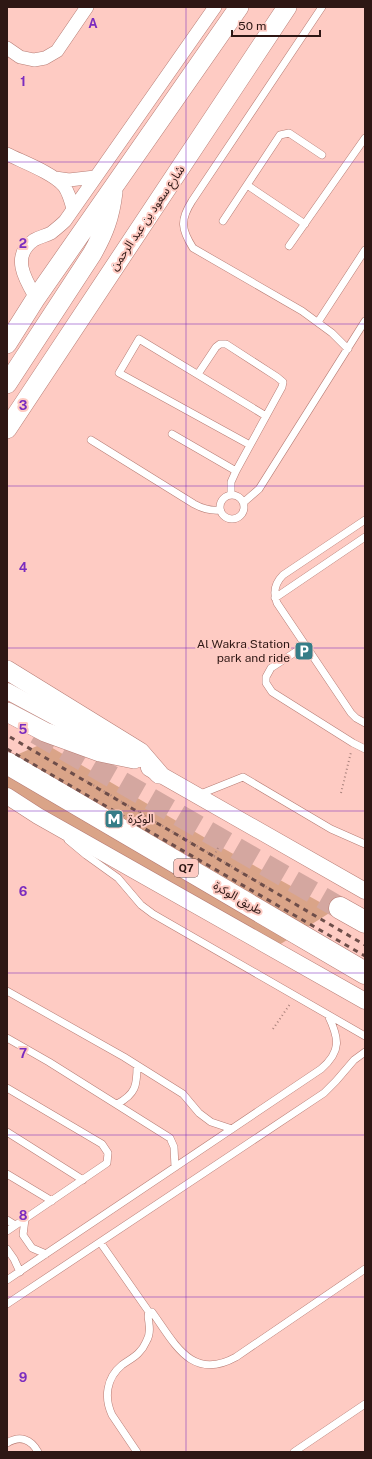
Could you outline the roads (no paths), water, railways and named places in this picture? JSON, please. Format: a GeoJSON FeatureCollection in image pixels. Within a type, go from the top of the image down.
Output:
{"type":"FeatureCollection","features":[{"type":"Feature","properties":{"kind":"highway","name":"طريق الوكرة"},"geometry":{"type":"LineString","coordinates":[[7,763],[365,973]]}},
{"type":"Feature","properties":{"kind":"highway"},"geometry":{"type":"LineString","coordinates":[[340,908],[365,922]]}},
{"type":"Feature","properties":{"kind":"main road"},"geometry":{"type":"LineString","coordinates":[[7,344],[36,298],[239,7]]}},
{"type":"Feature","properties":{"kind":"main road","name":"شارع سعود بن عبد الرحمن"},"geometry":{"type":"LineString","coordinates":[[7,429],[287,7]]}},
{"type":"Feature","properties":{"kind":"main road"},"geometry":{"type":"LineString","coordinates":[[7,384],[92,254],[104,233],[111,211],[114,187]]}},
{"type":"Feature","properties":{"kind":"main road"},"geometry":{"type":"LineString","coordinates":[[7,670],[140,752],[158,774]]}},
{"type":"Feature","properties":{"kind":"main road"},"geometry":{"type":"LineString","coordinates":[[7,712],[45,732],[100,752],[134,759]]}},
{"type":"Feature","properties":{"kind":"street"},"geometry":{"type":"LineString","coordinates":[[7,48],[20,57],[34,60],[45,58],[57,50],[87,7]]}},
{"type":"Feature","properties":{"kind":"street"},"geometry":{"type":"LineString","coordinates":[[36,298],[21,268],[22,258],[26,248],[33,241],[51,232],[65,221],[215,7]]}},
{"type":"Feature","properties":{"kind":"street"},"geometry":{"type":"LineString","coordinates":[[7,154],[55,178],[64,186],[70,197],[73,209]]}},
{"type":"Feature","properties":{"kind":"street"},"geometry":{"type":"LineString","coordinates":[[55,178],[69,180],[95,177]]}},
{"type":"Feature","properties":{"kind":"street"},"geometry":{"type":"LineString","coordinates":[[7,691],[134,759],[197,796],[358,883],[365,892]]}},
{"type":"Feature","properties":{"kind":"street"},"geometry":{"type":"LineString","coordinates":[[7,796],[38,816],[365,1001]]}},
{"type":"Feature","properties":{"kind":"lane"},"geometry":{"type":"LineString","coordinates":[[322,7],[192,201],[185,212],[183,225],[186,237],[193,248],[318,322],[348,349]]}},
{"type":"Feature","properties":{"kind":"lane"},"geometry":{"type":"LineString","coordinates":[[223,222],[280,135],[289,133],[322,155]]}},
{"type":"Feature","properties":{"kind":"lane"},"geometry":{"type":"LineString","coordinates":[[289,246],[365,138]]}},
{"type":"Feature","properties":{"kind":"lane"},"geometry":{"type":"LineString","coordinates":[[247,185],[305,224]]}},
{"type":"Feature","properties":{"kind":"lane"},"geometry":{"type":"LineString","coordinates":[[318,322],[365,250]]}},
{"type":"Feature","properties":{"kind":"lane"},"geometry":{"type":"LineString","coordinates":[[244,502],[259,489],[365,321]]}},
{"type":"Feature","properties":{"kind":"lane"},"geometry":{"type":"LineString","coordinates":[[250,445],[119,373],[139,339],[266,416]]}},
{"type":"Feature","properties":{"kind":"lane"},"geometry":{"type":"LineString","coordinates":[[198,374],[216,347],[220,344],[226,344],[277,376],[283,382],[282,387],[236,471],[231,482],[231,494]]}},
{"type":"Feature","properties":{"kind":"lane"},"geometry":{"type":"LineString","coordinates":[[172,434],[236,471]]}},
{"type":"Feature","properties":{"kind":"lane"},"geometry":{"type":"LineString","coordinates":[[91,440],[202,509],[211,511],[220,510]]}},
{"type":"Feature","properties":{"kind":"lane"},"geometry":{"type":"LineString","coordinates":[[231,494],[240,496],[244,502],[244,512],[238,518],[229,519],[222,514],[220,510],[223,498],[231,494]]}},
{"type":"Feature","properties":{"kind":"lane"},"geometry":{"type":"LineString","coordinates":[[365,520],[283,576],[277,583],[275,593],[275,598],[352,713],[356,718],[365,723]]}},
{"type":"Feature","properties":{"kind":"lane"},"geometry":{"type":"LineString","coordinates":[[275,598],[365,537]]}},
{"type":"Feature","properties":{"kind":"lane"},"geometry":{"type":"LineString","coordinates":[[306,645],[271,668],[266,677],[268,688],[353,743],[365,749]]}},
{"type":"Feature","properties":{"kind":"lane"},"geometry":{"type":"LineString","coordinates":[[197,796],[243,777],[331,829],[365,844]]}},
{"type":"Feature","properties":{"kind":"lane"},"geometry":{"type":"LineString","coordinates":[[38,816],[86,855],[118,878],[141,905],[153,914],[365,1036]]}},
{"type":"Feature","properties":{"kind":"lane"},"geometry":{"type":"LineString","coordinates":[[7,991],[183,1094],[199,1113],[212,1122],[232,1129]]}},
{"type":"Feature","properties":{"kind":"lane"},"geometry":{"type":"LineString","coordinates":[[7,1280],[321,1069],[333,1056],[337,1043],[336,1033],[328,1015]]}},
{"type":"Feature","properties":{"kind":"lane"},"geometry":{"type":"LineString","coordinates":[[7,1038],[118,1104],[170,1138],[176,1156],[175,1167]]}},
{"type":"Feature","properties":{"kind":"lane"},"geometry":{"type":"LineString","coordinates":[[7,1304],[324,1093],[354,1060],[365,1052]]}},
{"type":"Feature","properties":{"kind":"lane"},"geometry":{"type":"LineString","coordinates":[[118,1104],[126,1099],[134,1090],[137,1081],[137,1066]]}},
{"type":"Feature","properties":{"kind":"lane"},"geometry":{"type":"LineString","coordinates":[[7,1088],[102,1144],[108,1154],[107,1163],[7,1231]]}},
{"type":"Feature","properties":{"kind":"lane"},"geometry":{"type":"LineString","coordinates":[[7,1132],[82,1180]]}},
{"type":"Feature","properties":{"kind":"lane"},"geometry":{"type":"LineString","coordinates":[[7,1174],[52,1201]]}},
{"type":"Feature","properties":{"kind":"lane"},"geometry":{"type":"LineString","coordinates":[[25,1219],[22,1234],[32,1248],[46,1254]]}},
{"type":"Feature","properties":{"kind":"lane"},"geometry":{"type":"LineString","coordinates":[[7,1220],[15,1226]]}},
{"type":"Feature","properties":{"kind":"lane"},"geometry":{"type":"LineString","coordinates":[[100,1242],[149,1312],[153,1314],[176,1346],[187,1357],[200,1363],[208,1364],[222,1362],[236,1356],[365,1269]]}},
{"type":"Feature","properties":{"kind":"lane"},"geometry":{"type":"LineString","coordinates":[[7,1249],[20,1272]]}},
{"type":"Feature","properties":{"kind":"lane"},"geometry":{"type":"LineString","coordinates":[[137,1452],[112,1415],[109,1409],[107,1395],[113,1375],[118,1369],[140,1352],[146,1342],[149,1330],[149,1312]]}},
{"type":"Feature","properties":{"kind":"lane"},"geometry":{"type":"LineString","coordinates":[[294,1452],[365,1404]]}},
{"type":"Feature","properties":{"kind":"lane"},"geometry":{"type":"LineString","coordinates":[[7,1443],[12,1440],[22,1438],[32,1443],[38,1452]]}},
{"type":"Feature","properties":{"kind":"tunnel"},"geometry":{"type":"LineString","coordinates":[[36,733],[340,908]]}},
{"type":"Feature","properties":{"kind":"railway"},"geometry":{"type":"LineString","coordinates":[[10,737],[365,945]]}},
{"type":"Feature","properties":{"kind":"railway"},"geometry":{"type":"LineString","coordinates":[[7,749],[365,956]]}},
{"type":"Feature","properties":{"kind":"place","name":"Al Wakra Station park and ride"},"geometry":{"type":"Point","coordinates":[304,651]}},
{"type":"Feature","properties":{"kind":"place","name":"الوكرة"},"geometry":{"type":"Point","coordinates":[114,819]}}]}
